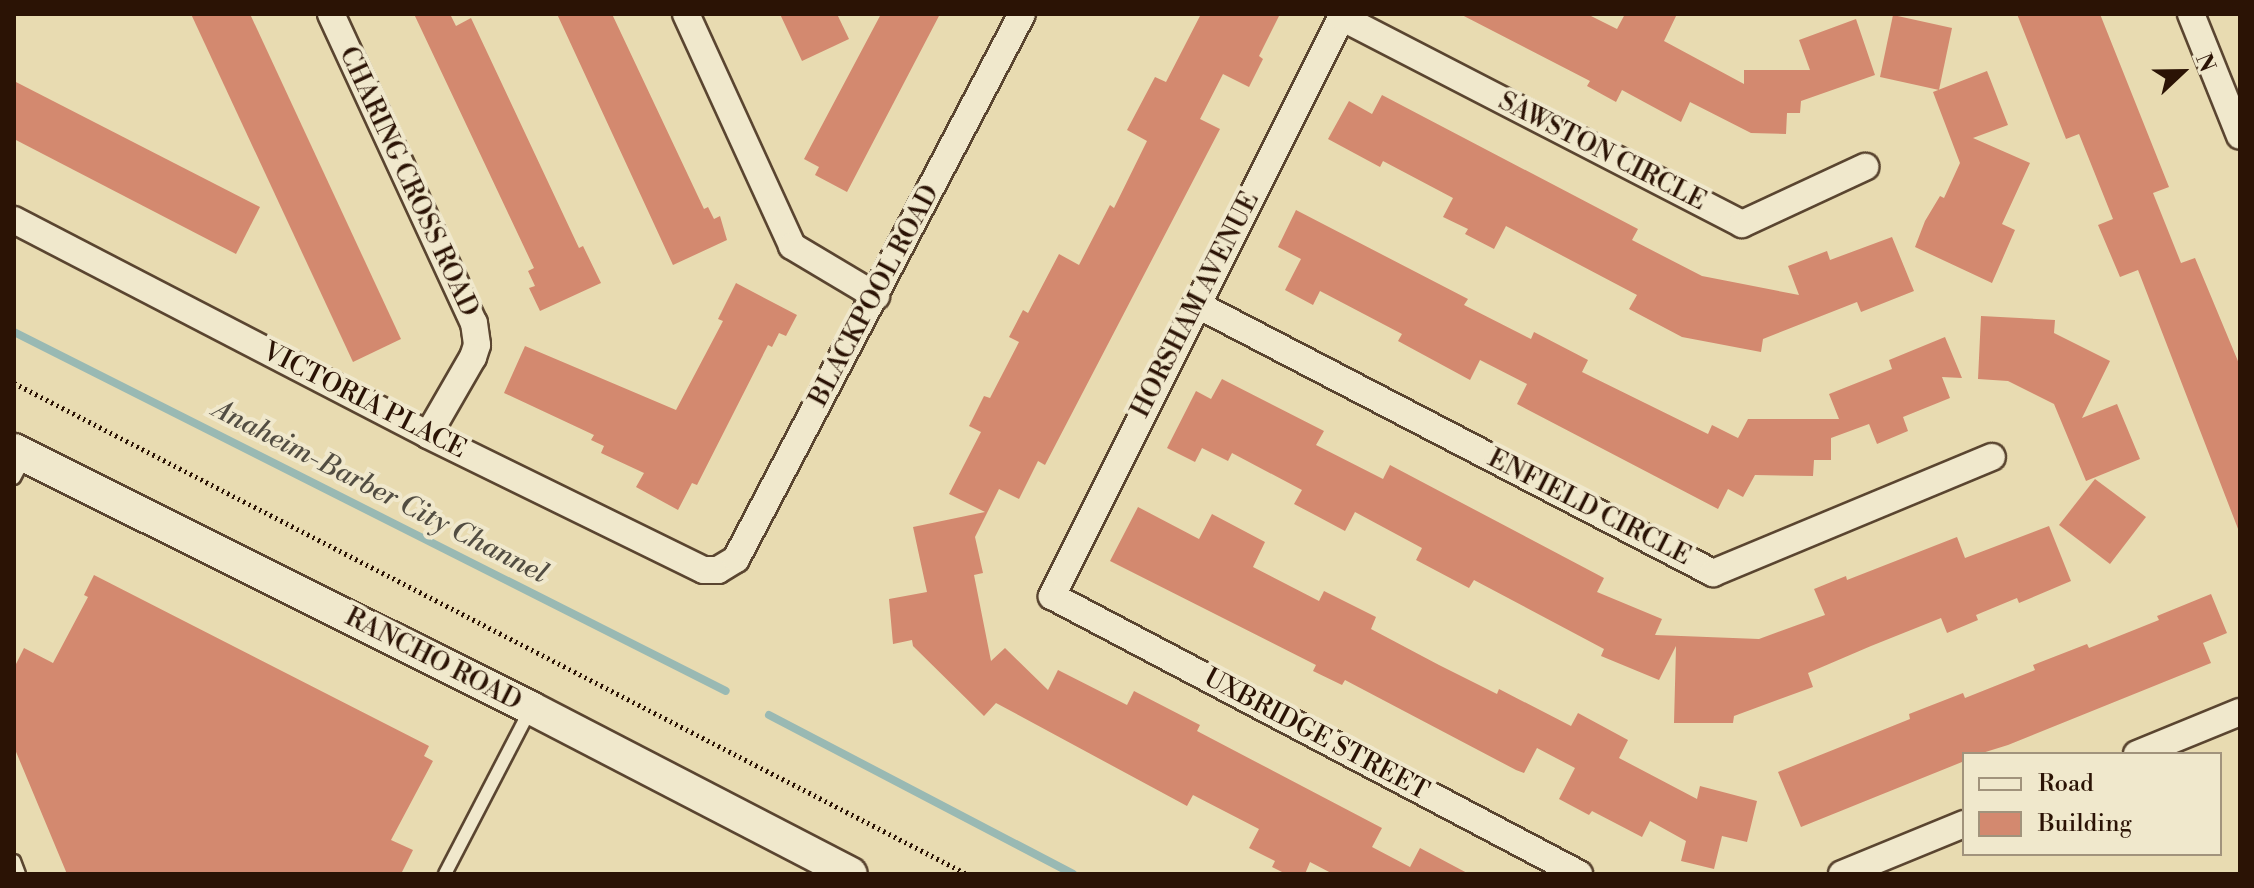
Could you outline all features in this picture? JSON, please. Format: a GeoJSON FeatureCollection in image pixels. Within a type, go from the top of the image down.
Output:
{"type":"FeatureCollection","features":[{"type":"Feature","properties":{"kind":"street","name":"CHARING CROSS ROAD"},"geometry":{"type":"LineString","coordinates":[[331,14],[477,334],[473,357],[428,435]]}},
{"type":"Feature","properties":{"kind":"street"},"geometry":{"type":"LineString","coordinates":[[686,14],[792,246],[876,296]]}},
{"type":"Feature","properties":{"kind":"street","name":"BLACKPOOL ROAD"},"geometry":{"type":"LineString","coordinates":[[718,570],[736,559],[1022,14]]}},
{"type":"Feature","properties":{"kind":"street"},"geometry":{"type":"LineString","coordinates":[[2191,14],[2240,136]]}},
{"type":"Feature","properties":{"kind":"street","name":"SAWSTON CIRCLE"},"geometry":{"type":"LineString","coordinates":[[1342,16],[1742,224],[1865,167]]}},
{"type":"Feature","properties":{"kind":"street","name":"HORSHAM AVENUE"},"geometry":{"type":"LineString","coordinates":[[1052,596],[1342,16]]}},
{"type":"Feature","properties":{"kind":"street","name":"VICTORIA PLACE"},"geometry":{"type":"LineString","coordinates":[[14,220],[428,435],[704,570],[718,570]]}},
{"type":"Feature","properties":{"kind":"street","name":"ENFIELD CIRCLE"},"geometry":{"type":"LineString","coordinates":[[1196,304],[1713,573],[1992,457]]}},
{"type":"Feature","properties":{"kind":"street","name":"RANCHO ROAD"},"geometry":{"type":"LineString","coordinates":[[18,461],[531,708],[851,874]]}},
{"type":"Feature","properties":{"kind":"street","name":"UXBRIDGE STREET"},"geometry":{"type":"LineString","coordinates":[[1052,596],[1579,874]]}},
{"type":"Feature","properties":{"kind":"street"},"geometry":{"type":"LineString","coordinates":[[2142,752],[2240,712]]}},
{"type":"Feature","properties":{"kind":"street"},"geometry":{"type":"LineString","coordinates":[[1842,874],[1962,825]]}},
{"type":"Feature","properties":{"kind":"lane"},"geometry":{"type":"LineString","coordinates":[[445,874],[531,708]]}},
{"type":"Feature","properties":{"kind":"lane"},"geometry":{"type":"LineString","coordinates":[[14,861],[19,874]]}},
{"type":"Feature","properties":{"kind":"path"},"geometry":{"type":"LineString","coordinates":[[14,383],[967,874]]}},
{"type":"Feature","properties":{"kind":"building"},"geometry":{"type":"Polygon","coordinates":[[[191,14],[250,14],[401,339],[353,362],[191,14]]]}},
{"type":"Feature","properties":{"kind":"building"},"geometry":{"type":"Polygon","coordinates":[[[414,14],[450,14],[456,26],[471,18],[579,248],[583,246],[601,283],[540,311],[529,288],[535,286],[528,271],[534,268],[414,14]]]}},
{"type":"Feature","properties":{"kind":"building"},"geometry":{"type":"Polygon","coordinates":[[[557,14],[612,14],[704,209],[708,207],[714,219],[720,216],[727,240],[673,265],[557,14]]]}},
{"type":"Feature","properties":{"kind":"building"},"geometry":{"type":"Polygon","coordinates":[[[780,14],[837,14],[849,39],[802,61],[780,14]]]}},
{"type":"Feature","properties":{"kind":"building"},"geometry":{"type":"Polygon","coordinates":[[[881,14],[940,14],[847,192],[815,175],[819,167],[804,159],[881,14]]]}},
{"type":"Feature","properties":{"kind":"building"},"geometry":{"type":"Polygon","coordinates":[[[1201,14],[1280,14],[1259,56],[1263,59],[1249,87],[1223,74],[1200,119],[1220,129],[1045,465],[1038,461],[1019,499],[999,489],[975,537],[983,573],[974,575],[991,661],[1005,648],[1048,690],[1058,670],[1127,705],[1134,691],[1200,725],[1197,731],[1382,828],[1372,847],[1410,867],[1420,848],[1469,874],[1333,874],[1310,862],[1305,874],[1286,874],[1272,867],[1275,861],[1249,848],[1259,829],[1193,795],[1187,806],[996,703],[984,716],[913,646],[912,640],[893,644],[889,599],[927,592],[913,527],[985,512],[949,494],[981,432],[969,426],[984,396],[990,398],[1019,342],[1009,337],[1023,310],[1028,313],[1059,254],[1079,265],[1110,205],[1114,208],[1147,141],[1127,130],[1155,77],[1166,82],[1201,14]]]}},
{"type":"Feature","properties":{"kind":"building"},"geometry":{"type":"Polygon","coordinates":[[[1460,14],[1587,14],[1617,29],[1625,14],[1677,14],[1664,41],[1744,84],[1744,70],[1810,70],[1799,40],[1856,19],[1875,75],[1801,101],[1800,113],[1787,113],[1786,134],[1751,133],[1690,102],[1681,122],[1622,90],[1616,102],[1587,86],[1590,81],[1460,14]]]}},
{"type":"Feature","properties":{"kind":"building"},"geometry":{"type":"Polygon","coordinates":[[[2017,14],[2100,14],[2169,187],[2153,193],[2181,263],[2195,258],[2240,366],[2240,534],[2138,270],[2120,277],[2098,225],[2113,219],[2079,134],[2066,139],[2017,14]]]}},
{"type":"Feature","properties":{"kind":"building"},"geometry":{"type":"Polygon","coordinates":[[[1893,15],[1952,28],[1939,90],[1880,77],[1893,15]]]}},
{"type":"Feature","properties":{"kind":"building"},"geometry":{"type":"Polygon","coordinates":[[[1987,71],[2008,125],[1973,138],[2030,163],[2002,224],[2015,230],[1992,283],[1915,247],[1925,221],[1940,196],[1944,198],[1960,163],[1933,92],[1987,71]]]}},
{"type":"Feature","properties":{"kind":"building"},"geometry":{"type":"Polygon","coordinates":[[[14,81],[260,207],[236,254],[14,139],[14,81]]]}},
{"type":"Feature","properties":{"kind":"building"},"geometry":{"type":"Polygon","coordinates":[[[1382,95],[1638,229],[1632,240],[1702,276],[1799,295],[1788,266],[1827,251],[1830,260],[1892,237],[1914,291],[1861,312],[1857,302],[1763,339],[1761,352],[1682,337],[1629,309],[1637,295],[1506,226],[1494,249],[1465,234],[1468,229],[1443,217],[1453,198],[1383,161],[1380,167],[1328,139],[1349,101],[1372,114],[1382,95]]]}},
{"type":"Feature","properties":{"kind":"building"},"geometry":{"type":"Polygon","coordinates":[[[1296,210],[1468,299],[1464,305],[1531,339],[1534,332],[1588,360],[1582,372],[1708,434],[1712,425],[1738,438],[1748,419],[1839,419],[1829,394],[1892,369],[1889,360],[1945,337],[1962,378],[1942,377],[1950,398],[1903,417],[1908,431],[1877,444],[1869,424],[1831,438],[1831,460],[1814,460],[1813,476],[1755,475],[1743,497],[1728,489],[1718,509],[1517,404],[1527,384],[1480,360],[1470,380],[1398,341],[1402,334],[1320,291],[1313,305],[1285,290],[1301,259],[1278,247],[1296,210]]]}},
{"type":"Feature","properties":{"kind":"building"},"geometry":{"type":"Polygon","coordinates":[[[736,283],[797,315],[786,336],[779,333],[772,347],[768,345],[697,485],[692,483],[678,510],[636,487],[644,473],[601,453],[604,446],[591,440],[594,435],[504,393],[525,346],[676,410],[723,321],[718,319],[736,283]]]}},
{"type":"Feature","properties":{"kind":"building"},"geometry":{"type":"Polygon","coordinates":[[[1981,316],[2055,320],[2054,333],[2110,361],[2082,418],[2117,404],[2140,459],[2086,481],[2054,404],[2008,381],[1978,379],[1981,316]]]}},
{"type":"Feature","properties":{"kind":"building"},"geometry":{"type":"Polygon","coordinates":[[[1222,379],[1324,431],[1316,445],[1383,479],[1390,465],[1604,578],[1597,592],[1662,619],[1655,635],[1759,639],[1825,615],[1814,589],[1846,576],[1847,580],[1957,537],[1965,558],[2049,526],[2071,581],[2019,603],[2017,598],[1976,615],[1978,620],[1947,633],[1941,618],[1871,646],[1808,673],[1813,687],[1734,716],[1733,723],[1674,723],[1676,646],[1659,680],[1601,656],[1604,649],[1474,580],[1469,588],[1416,560],[1422,548],[1355,512],[1345,531],[1294,504],[1302,490],[1232,453],[1228,461],[1202,448],[1195,462],[1167,448],[1196,391],[1211,399],[1222,379]]]}},
{"type":"Feature","properties":{"kind":"building"},"geometry":{"type":"Polygon","coordinates":[[[2095,479],[2146,517],[2110,564],[2059,525],[2095,479]]]}},
{"type":"Feature","properties":{"kind":"building"},"geometry":{"type":"Polygon","coordinates":[[[1138,507],[1199,539],[1212,514],[1265,542],[1253,567],[1319,601],[1324,591],[1376,617],[1371,629],[1439,665],[1497,694],[1499,689],[1571,726],[1578,713],[1628,740],[1619,758],[1697,799],[1700,786],[1757,801],[1747,842],[1722,836],[1714,869],[1681,861],[1686,841],[1650,821],[1642,837],[1592,811],[1589,815],[1559,799],[1575,768],[1537,748],[1524,773],[1516,770],[1345,680],[1342,685],[1313,671],[1316,665],[1110,561],[1138,507]]]}},
{"type":"Feature","properties":{"kind":"building"},"geometry":{"type":"Polygon","coordinates":[[[94,575],[429,746],[424,756],[433,761],[391,840],[413,850],[401,874],[67,874],[14,747],[14,668],[24,648],[53,663],[88,597],[84,595],[94,575]]]}},
{"type":"Feature","properties":{"kind":"building"},"geometry":{"type":"Polygon","coordinates":[[[2211,594],[2227,633],[2203,643],[2211,663],[2008,745],[1985,752],[1962,752],[1962,762],[1801,827],[1778,772],[1910,719],[1909,714],[1963,693],[1965,698],[2035,670],[2033,665],[2087,644],[2089,648],[2159,620],[2157,616],[2211,594]]]}},
{"type":"Feature","properties":{"kind":"waterway","name":"Anaheim-Barber City Channel"},"geometry":{"type":"LineString","coordinates":[[14,332],[726,691]]}},
{"type":"Feature","properties":{"kind":"waterway","name":"Anaheim-Barber City Channel"},"geometry":{"type":"LineString","coordinates":[[769,715],[1073,874]]}}]}
